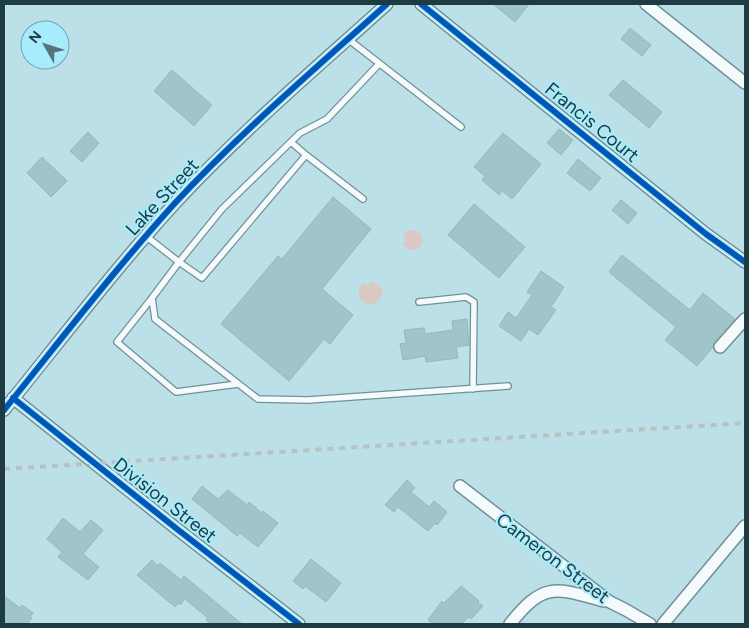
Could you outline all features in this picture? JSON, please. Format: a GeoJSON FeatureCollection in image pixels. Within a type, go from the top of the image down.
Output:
{"type":"FeatureCollection","features":[{"type":"Feature","properties":{"kind":"street","name":"Lake Street"},"geometry":{"type":"LineString","coordinates":[[4,410],[174,204],[214,163],[387,4]]}},
{"type":"Feature","properties":{"kind":"street","name":"Francis Court"},"geometry":{"type":"LineString","coordinates":[[421,4],[706,234],[745,262]]}},
{"type":"Feature","properties":{"kind":"street"},"geometry":{"type":"LineString","coordinates":[[646,4],[745,83]]}},
{"type":"Feature","properties":{"kind":"street"},"geometry":{"type":"LineString","coordinates":[[720,347],[745,319]]}},
{"type":"Feature","properties":{"kind":"street","name":"Division Street"},"geometry":{"type":"LineString","coordinates":[[13,398],[299,624]]}},
{"type":"Feature","properties":{"kind":"street","name":"Cameron Street"},"geometry":{"type":"LineString","coordinates":[[460,486],[610,602],[650,624]]}},
{"type":"Feature","properties":{"kind":"street"},"geometry":{"type":"LineString","coordinates":[[663,624],[745,526]]}},
{"type":"Feature","properties":{"kind":"street"},"geometry":{"type":"LineString","coordinates":[[510,624],[534,599],[554,591],[563,590],[610,602]]}},
{"type":"Feature","properties":{"kind":"lane"},"geometry":{"type":"LineString","coordinates":[[348,40],[461,127]]}},
{"type":"Feature","properties":{"kind":"lane"},"geometry":{"type":"LineString","coordinates":[[238,384],[176,392],[117,342],[222,208],[300,133],[327,119],[379,64]]}},
{"type":"Feature","properties":{"kind":"lane"},"geometry":{"type":"LineString","coordinates":[[291,142],[363,199]]}},
{"type":"Feature","properties":{"kind":"lane"},"geometry":{"type":"LineString","coordinates":[[147,237],[202,278],[306,155]]}},
{"type":"Feature","properties":{"kind":"lane"},"geometry":{"type":"LineString","coordinates":[[419,302],[466,297],[474,302],[473,388]]}},
{"type":"Feature","properties":{"kind":"lane"},"geometry":{"type":"LineString","coordinates":[[152,298],[155,319],[258,399],[292,401],[508,386]]}},
{"type":"Feature","properties":{"kind":"shaded area"},"geometry":{"type":"Polygon","coordinates":[[[410,230],[418,231],[421,235],[423,242],[418,249],[410,250],[403,245],[406,240],[403,234],[410,230]]]}},
{"type":"Feature","properties":{"kind":"shaded area"},"geometry":{"type":"Polygon","coordinates":[[[373,281],[382,288],[382,296],[377,302],[367,304],[359,297],[359,288],[363,283],[367,285],[373,281]]]}},
{"type":"Feature","properties":{"kind":"building"},"geometry":{"type":"Polygon","coordinates":[[[493,4],[529,4],[515,22],[493,4]]]}},
{"type":"Feature","properties":{"kind":"building"},"geometry":{"type":"Polygon","coordinates":[[[630,28],[651,45],[642,56],[621,39],[630,28]]]}},
{"type":"Feature","properties":{"kind":"building"},"geometry":{"type":"Polygon","coordinates":[[[172,70],[212,105],[194,126],[154,91],[172,70]]]}},
{"type":"Feature","properties":{"kind":"building"},"geometry":{"type":"Polygon","coordinates":[[[623,80],[662,112],[649,128],[609,95],[623,80]]]}},
{"type":"Feature","properties":{"kind":"building"},"geometry":{"type":"Polygon","coordinates":[[[559,129],[573,140],[561,155],[547,143],[559,129]]]}},
{"type":"Feature","properties":{"kind":"building"},"geometry":{"type":"Polygon","coordinates":[[[88,132],[99,143],[82,162],[70,151],[88,132]]]}},
{"type":"Feature","properties":{"kind":"building"},"geometry":{"type":"Polygon","coordinates":[[[503,133],[541,164],[512,199],[502,191],[499,195],[482,180],[485,176],[474,167],[503,133]]]}},
{"type":"Feature","properties":{"kind":"building"},"geometry":{"type":"Polygon","coordinates":[[[42,157],[67,181],[51,197],[27,173],[42,157]]]}},
{"type":"Feature","properties":{"kind":"building"},"geometry":{"type":"Polygon","coordinates":[[[578,159],[601,178],[590,191],[567,173],[578,159]]]}},
{"type":"Feature","properties":{"kind":"building"},"geometry":{"type":"Polygon","coordinates":[[[333,197],[371,229],[322,289],[353,315],[330,344],[324,339],[289,381],[221,324],[278,256],[282,259],[333,197]]]}},
{"type":"Feature","properties":{"kind":"building"},"geometry":{"type":"Polygon","coordinates":[[[621,200],[637,213],[628,224],[612,210],[621,200]]]}},
{"type":"Feature","properties":{"kind":"building"},"geometry":{"type":"Polygon","coordinates":[[[474,204],[525,247],[499,278],[448,235],[474,204]]]}},
{"type":"Feature","properties":{"kind":"building"},"geometry":{"type":"Polygon","coordinates":[[[622,255],[690,310],[703,293],[735,319],[714,342],[713,347],[697,366],[665,340],[676,327],[609,272],[622,255]]]}},
{"type":"Feature","properties":{"kind":"building"},"geometry":{"type":"Polygon","coordinates":[[[541,271],[564,287],[551,307],[556,310],[538,335],[529,329],[521,341],[499,326],[508,312],[516,318],[532,295],[527,292],[541,271]]]}},
{"type":"Feature","properties":{"kind":"building"},"geometry":{"type":"Polygon","coordinates":[[[467,319],[469,345],[456,347],[458,358],[426,362],[425,356],[403,360],[400,344],[406,343],[404,330],[424,328],[425,334],[453,330],[452,321],[467,319]]]}},
{"type":"Feature","properties":{"kind":"building"},"geometry":{"type":"Polygon","coordinates":[[[407,480],[415,488],[411,492],[429,507],[434,501],[447,512],[437,525],[435,523],[428,531],[398,507],[394,512],[385,505],[407,480]]]}},
{"type":"Feature","properties":{"kind":"building"},"geometry":{"type":"Polygon","coordinates":[[[202,486],[218,499],[228,490],[247,505],[249,502],[278,523],[258,547],[240,533],[237,536],[192,499],[202,486]]]}},
{"type":"Feature","properties":{"kind":"building"},"geometry":{"type":"Polygon","coordinates":[[[63,518],[80,532],[91,520],[103,530],[83,554],[99,567],[88,580],[58,557],[62,552],[47,539],[63,518]]]}},
{"type":"Feature","properties":{"kind":"building"},"geometry":{"type":"Polygon","coordinates":[[[311,559],[341,583],[326,602],[305,586],[303,589],[293,581],[311,559]]]}},
{"type":"Feature","properties":{"kind":"building"},"geometry":{"type":"Polygon","coordinates":[[[152,560],[158,566],[160,563],[181,580],[184,576],[242,624],[212,624],[206,620],[208,618],[185,599],[180,605],[178,603],[175,607],[137,575],[152,560]]]}},
{"type":"Feature","properties":{"kind":"building"},"geometry":{"type":"Polygon","coordinates":[[[461,586],[483,606],[471,619],[468,617],[462,624],[433,624],[428,620],[442,601],[444,603],[461,586]]]}},
{"type":"Feature","properties":{"kind":"building"},"geometry":{"type":"Polygon","coordinates":[[[4,596],[20,608],[22,605],[33,613],[30,617],[32,618],[27,624],[4,624],[4,596]]]}},
{"type":"Feature","properties":{"kind":"railway"},"geometry":{"type":"LineString","coordinates":[[4,469],[745,423]]}},
{"type":"Feature","properties":{"kind":"cycle path"},"geometry":{"type":"LineString","coordinates":[[4,410],[109,279],[175,203],[252,126],[387,4]]}},
{"type":"Feature","properties":{"kind":"cycle path"},"geometry":{"type":"LineString","coordinates":[[421,4],[706,234],[745,262]]}},
{"type":"Feature","properties":{"kind":"cycle path"},"geometry":{"type":"LineString","coordinates":[[13,398],[299,624]]}}]}
